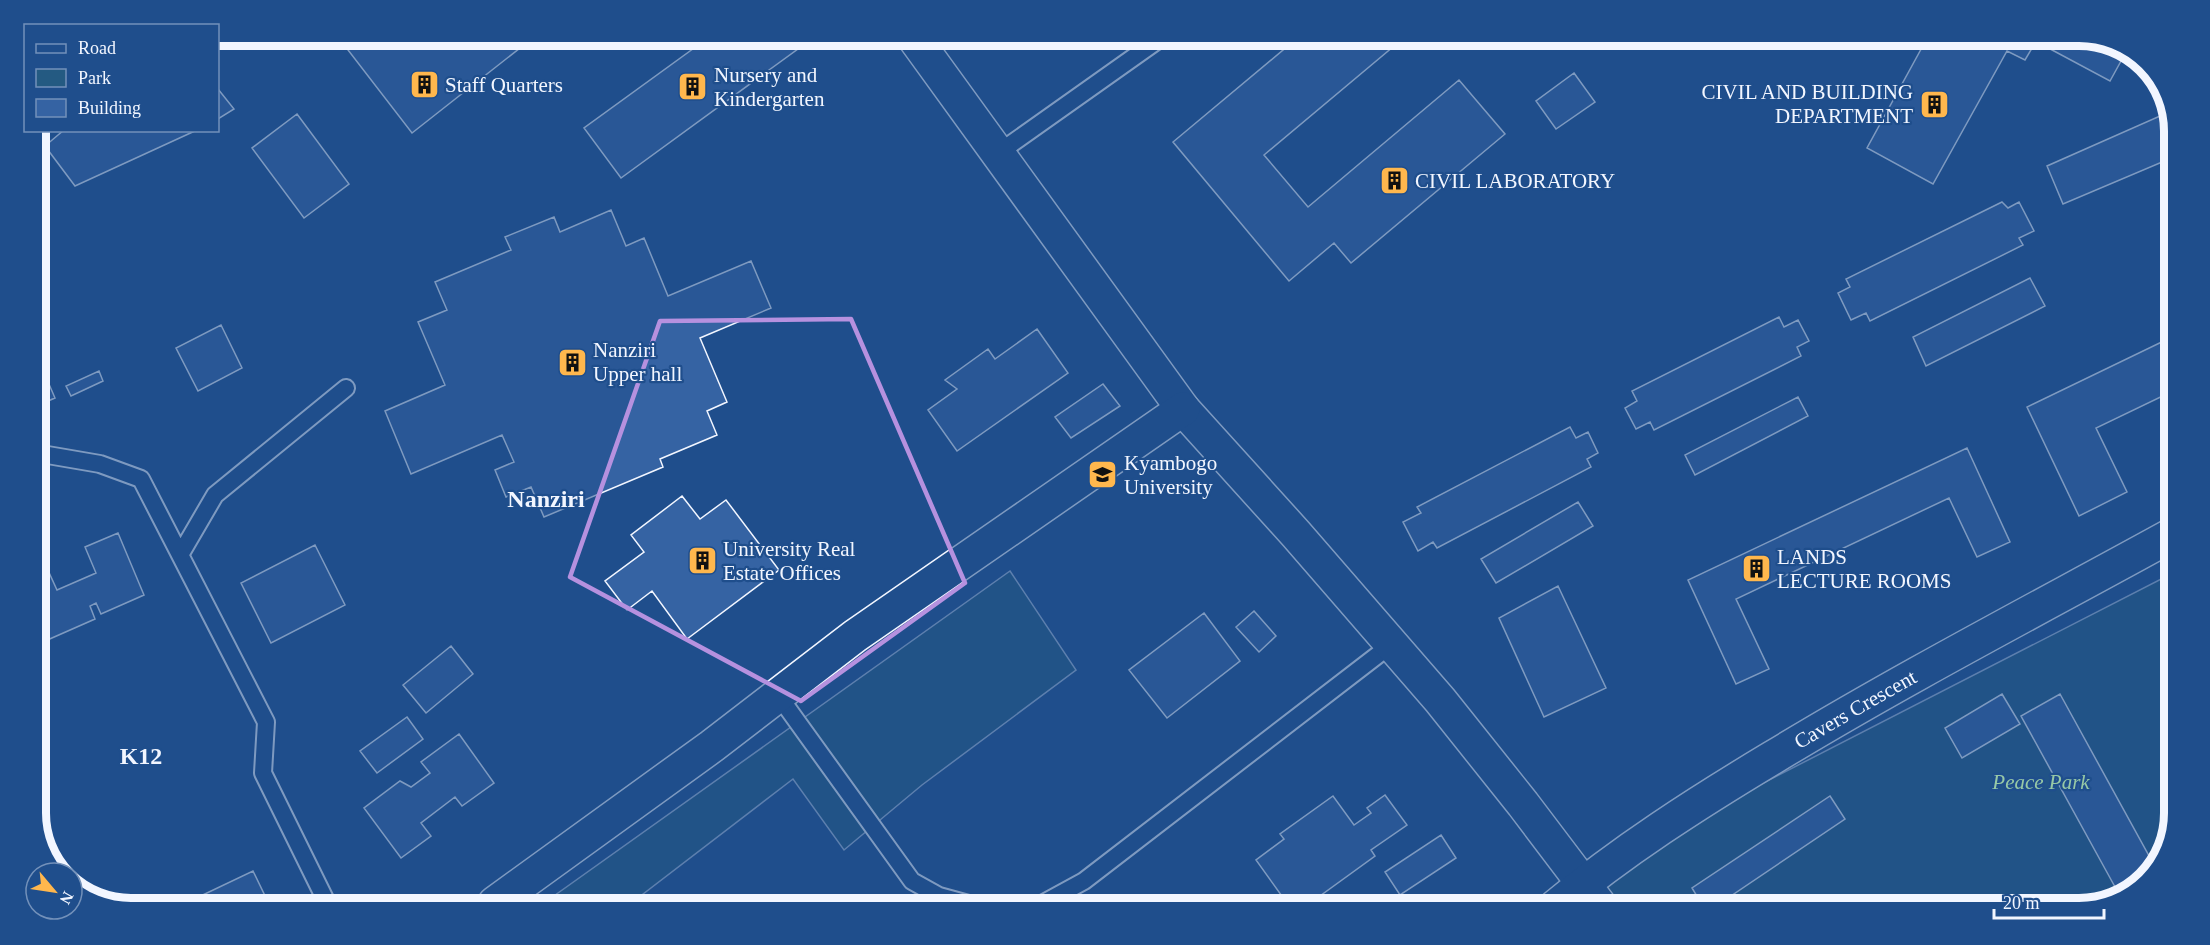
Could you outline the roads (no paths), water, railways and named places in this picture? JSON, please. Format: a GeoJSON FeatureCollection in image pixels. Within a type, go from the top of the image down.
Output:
{"type":"FeatureCollection","features":[{"type":"Feature","properties":{"kind":"street"},"geometry":{"type":"LineString","coordinates":[[921,47],[1183,409],[1296,534],[1440,700],[1591,896]]}},
{"type":"Feature","properties":{"kind":"street"},"geometry":{"type":"LineString","coordinates":[[502,898],[712,746],[855,636],[1183,409]]}},
{"type":"Feature","properties":{"kind":"street","name":"Cavers Crescent"},"geometry":{"type":"LineString","coordinates":[[1591,896],[1703,800],[1856,707],[2164,539]]}},
{"type":"Feature","properties":{"kind":"lane"},"geometry":{"type":"LineString","coordinates":[[997,154],[1148,47]]}},
{"type":"Feature","properties":{"kind":"lane"},"geometry":{"type":"LineString","coordinates":[[180,555],[215,495],[346,388]]}},
{"type":"Feature","properties":{"kind":"lane"},"geometry":{"type":"LineString","coordinates":[[47,455],[100,464],[141,478],[266,722],[263,773],[325,898]]}},
{"type":"Feature","properties":{"kind":"lane"},"geometry":{"type":"LineString","coordinates":[[1053,898],[1084,881],[1392,645]]}},
{"type":"Feature","properties":{"kind":"lane"},"geometry":{"type":"LineString","coordinates":[[778,695],[912,881],[946,898]]}},
{"type":"Feature","properties":{"kind":"place","name":"Staff Quarters"},"geometry":{"type":"Point","coordinates":[424,85]}},
{"type":"Feature","properties":{"kind":"place","name":"Nursery and Kindergarten"},"geometry":{"type":"Point","coordinates":[693,87]}},
{"type":"Feature","properties":{"kind":"place","name":"CIVIL AND BUILDING DEPARTMENT"},"geometry":{"type":"Point","coordinates":[1934,104]}},
{"type":"Feature","properties":{"kind":"place","name":"CIVIL LABORATORY"},"geometry":{"type":"Point","coordinates":[1394,181]}},
{"type":"Feature","properties":{"kind":"place","name":"Nanziri Upper hall"},"geometry":{"type":"Point","coordinates":[572,362]}},
{"type":"Feature","properties":{"kind":"place","name":"Kyambogo University"},"geometry":{"type":"Point","coordinates":[1103,475]}},
{"type":"Feature","properties":{"kind":"place","name":"University Real Estate Offices"},"geometry":{"type":"Point","coordinates":[702,561]}},
{"type":"Feature","properties":{"kind":"place","name":"LANDS LECTURE ROOMS"},"geometry":{"type":"Point","coordinates":[1756,569]}},
{"type":"Feature","properties":{"kind":"district","name":"Nanziri"},"geometry":{"type":"Point","coordinates":[546,499]}},
{"type":"Feature","properties":{"kind":"district","name":"K12"},"geometry":{"type":"Point","coordinates":[141,756]}},
{"type":"Feature","properties":{"kind":"park label","name":"Peace Park"},"geometry":{"type":"Point","coordinates":[2041,782]}}]}
